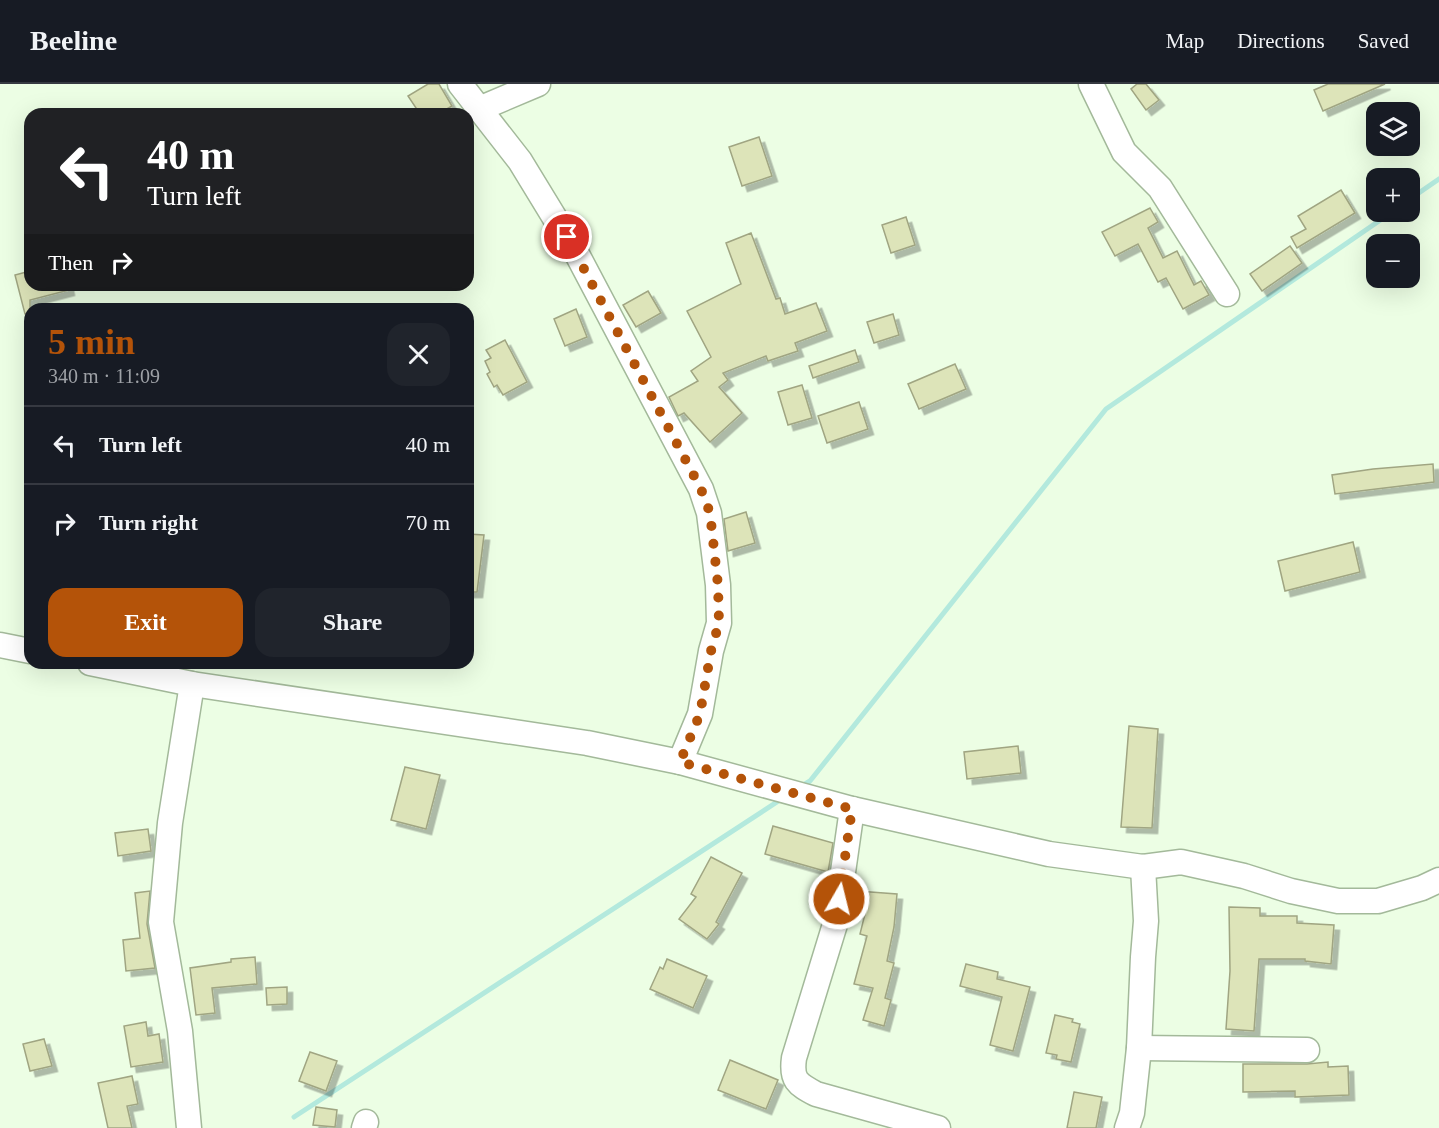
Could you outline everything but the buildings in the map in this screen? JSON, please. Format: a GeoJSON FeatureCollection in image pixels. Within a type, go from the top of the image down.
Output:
{"type":"FeatureCollection","features":[{"type":"Feature","properties":{"kind":"street"},"geometry":{"type":"LineString","coordinates":[[460,84],[520,161],[578,256],[701,489],[710,513],[718,585],[719,623],[711,651],[700,714],[680,762]]}},
{"type":"Feature","properties":{"kind":"street"},"geometry":{"type":"LineString","coordinates":[[479,109],[538,84]]}},
{"type":"Feature","properties":{"kind":"street"},"geometry":{"type":"LineString","coordinates":[[1091,84],[1124,152],[1160,188],[1227,294]]}},
{"type":"Feature","properties":{"kind":"street"},"geometry":{"type":"LineString","coordinates":[[0,645],[24,650]]}},
{"type":"Feature","properties":{"kind":"street"},"geometry":{"type":"LineString","coordinates":[[119,669],[192,684],[575,741],[680,762],[852,809],[1049,854],[1143,867],[1181,862],[1338,901],[1378,901],[1422,888],[1439,880]]}},
{"type":"Feature","properties":{"kind":"street"},"geometry":{"type":"LineString","coordinates":[[178,814],[192,684]]}},
{"type":"Feature","properties":{"kind":"street"},"geometry":{"type":"LineString","coordinates":[[189,1128],[180,1031],[161,922],[170,823],[192,684]]}},
{"type":"Feature","properties":{"kind":"street"},"geometry":{"type":"LineString","coordinates":[[852,809],[836,921],[794,1058],[792,1072],[799,1085],[816,1094],[938,1128]]}},
{"type":"Feature","properties":{"kind":"street"},"geometry":{"type":"LineString","coordinates":[[1127,1128],[1132,1113],[1139,1048],[1146,921],[1143,867]]}},
{"type":"Feature","properties":{"kind":"street"},"geometry":{"type":"LineString","coordinates":[[1139,1048],[1307,1050]]}},
{"type":"Feature","properties":{"kind":"waterway"},"geometry":{"type":"LineString","coordinates":[[1420,192],[1439,179]]}},
{"type":"Feature","properties":{"kind":"waterway"},"geometry":{"type":"LineString","coordinates":[[800,787],[810,781],[1106,409],[1377,222]]}},
{"type":"Feature","properties":{"kind":"waterway"},"geometry":{"type":"LineString","coordinates":[[294,1117],[783,798]]}},
{"type":"Feature","properties":{"kind":"route"},"geometry":{"type":"LineString","coordinates":[[567,237],[701,489],[710,513],[711,540],[718,585],[719,623],[711,651],[700,714],[680,762],[852,809],[839,899]]}}]}
